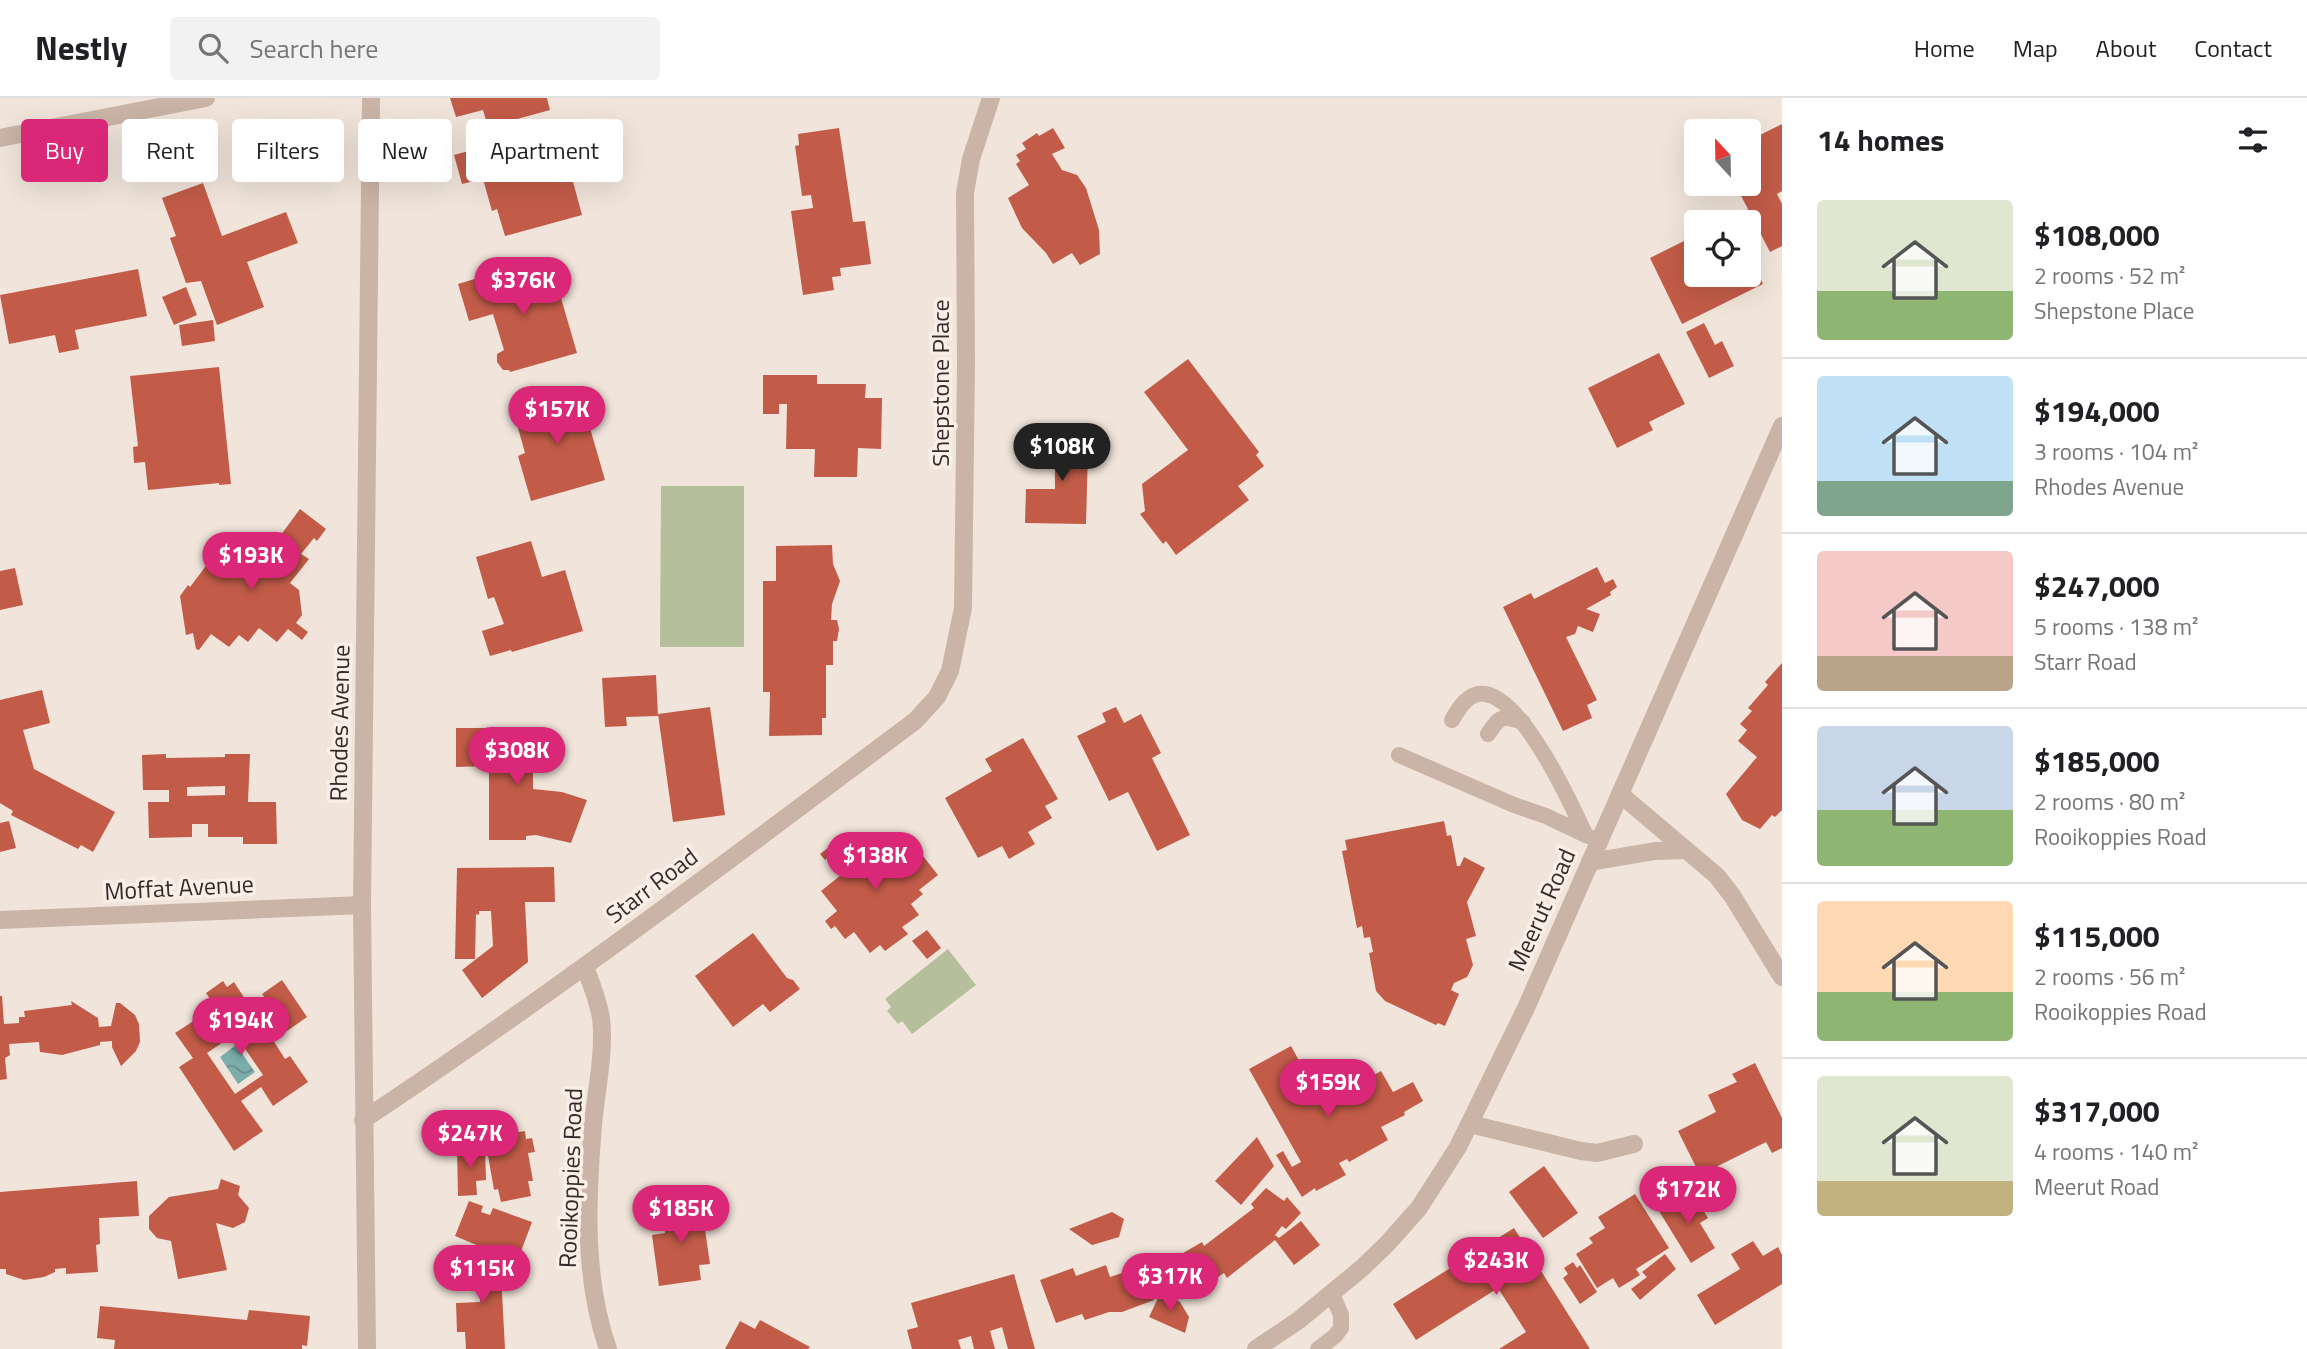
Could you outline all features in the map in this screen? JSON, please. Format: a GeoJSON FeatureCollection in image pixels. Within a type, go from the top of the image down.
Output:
{"type":"FeatureCollection","features":[{"type":"Feature","properties":{"kind":"street"},"geometry":{"type":"LineString","coordinates":[[0,138],[206,98]]}},
{"type":"Feature","properties":{"kind":"street","name":"Rhodes Avenue"},"geometry":{"type":"LineString","coordinates":[[367,1349],[362,905],[371,98]]}},
{"type":"Feature","properties":{"kind":"street","name":"Shepstone Place"},"geometry":{"type":"LineString","coordinates":[[950,671],[962,608],[966,365],[965,193],[971,159],[991,98]]}},
{"type":"Feature","properties":{"kind":"street","name":"Meerut Road"},"geometry":{"type":"LineString","coordinates":[[1256,1349],[1299,1320],[1370,1260],[1419,1208],[1458,1147],[1526,1009],[1590,862],[1592,838],[1620,794],[1782,426]]}},
{"type":"Feature","properties":{"kind":"street","name":"Starr Road"},"geometry":{"type":"LineString","coordinates":[[363,1120],[585,967],[915,721],[937,697],[950,671]]}},
{"type":"Feature","properties":{"kind":"street"},"geometry":{"type":"LineString","coordinates":[[1620,794],[1700,861],[1725,887],[1782,977]]}},
{"type":"Feature","properties":{"kind":"street"},"geometry":{"type":"LineString","coordinates":[[1590,862],[1655,851],[1684,850]]}},
{"type":"Feature","properties":{"kind":"street","name":"Moffat Avenue"},"geometry":{"type":"LineString","coordinates":[[0,920],[362,905]]}},
{"type":"Feature","properties":{"kind":"street","name":"Rooikoppies Road"},"geometry":{"type":"LineString","coordinates":[[585,967],[601,1020],[591,1154],[589,1240],[596,1307],[608,1349]]}},
{"type":"Feature","properties":{"kind":"street"},"geometry":{"type":"LineString","coordinates":[[1469,1124],[1597,1153],[1634,1144]]}},
{"type":"Feature","properties":{"kind":"lane"},"geometry":{"type":"LineString","coordinates":[[1452,720],[1472,696],[1485,694],[1509,706],[1523,722],[1592,838]]}},
{"type":"Feature","properties":{"kind":"lane"},"geometry":{"type":"LineString","coordinates":[[1488,734],[1495,722],[1501,718],[1523,722]]}},
{"type":"Feature","properties":{"kind":"lane"},"geometry":{"type":"LineString","coordinates":[[1399,755],[1592,838]]}},
{"type":"Feature","properties":{"kind":"lane"},"geometry":{"type":"LineString","coordinates":[[1318,1349],[1342,1328],[1341,1315],[1332,1294]]}},
{"type":"Feature","properties":{"kind":"green space"},"geometry":{"type":"Polygon","coordinates":[[[661,486],[744,486],[744,647],[660,647],[661,486]]]}},
{"type":"Feature","properties":{"kind":"green space"},"geometry":{"type":"Polygon","coordinates":[[[948,949],[976,985],[912,1034],[902,1021],[898,1024],[887,1011],[891,1007],[885,999],[948,949]]]}},
{"type":"Feature","properties":{"kind":"water"},"geometry":{"type":"Polygon","coordinates":[[[236,1045],[255,1072],[238,1084],[220,1057],[236,1045]]]}},
{"type":"Feature","properties":{"kind":"building"},"geometry":{"type":"Polygon","coordinates":[[[450,98],[547,98],[550,110],[517,119],[486,119],[483,110],[456,117],[450,98]]]}},
{"type":"Feature","properties":{"kind":"building"},"geometry":{"type":"Polygon","coordinates":[[[1782,124],[1782,191],[1777,194],[1782,204],[1782,246],[1770,252],[1761,235],[1761,210],[1748,210],[1741,196],[1761,196],[1761,134],[1782,124]]]}},
{"type":"Feature","properties":{"kind":"building"},"geometry":{"type":"Polygon","coordinates":[[[839,128],[853,222],[865,221],[871,264],[840,268],[841,276],[832,277],[834,290],[803,295],[791,211],[813,208],[811,195],[802,196],[795,146],[799,145],[798,134],[839,128]]]}},
{"type":"Feature","properties":{"kind":"building"},"geometry":{"type":"Polygon","coordinates":[[[1053,128],[1065,148],[1052,154],[1062,170],[1077,175],[1086,188],[1099,230],[1100,254],[1080,265],[1072,253],[1053,264],[1022,228],[1008,198],[1029,185],[1016,164],[1020,161],[1016,155],[1026,149],[1022,143],[1037,133],[1039,136],[1053,128]]]}},
{"type":"Feature","properties":{"kind":"building"},"geometry":{"type":"Polygon","coordinates":[[[466,152],[466,182],[470,182],[462,184],[454,155],[466,152]]]}},
{"type":"Feature","properties":{"kind":"building"},"geometry":{"type":"Polygon","coordinates":[[[484,182],[573,182],[582,215],[505,236],[497,209],[492,211],[484,182]]]}},
{"type":"Feature","properties":{"kind":"building"},"geometry":{"type":"Polygon","coordinates":[[[203,183],[222,236],[286,212],[298,243],[247,262],[264,307],[217,325],[201,281],[186,283],[170,238],[176,236],[162,198],[203,183]]]}},
{"type":"Feature","properties":{"kind":"building"},"geometry":{"type":"Polygon","coordinates":[[[1684,241],[1684,287],[1757,287],[1682,324],[1650,258],[1684,241]]]}},
{"type":"Feature","properties":{"kind":"building"},"geometry":{"type":"Polygon","coordinates":[[[552,267],[577,353],[510,372],[503,370],[497,362],[497,354],[504,350],[493,314],[469,321],[458,284],[491,274],[494,284],[552,267]]]}},
{"type":"Feature","properties":{"kind":"building"},"geometry":{"type":"Polygon","coordinates":[[[138,269],[147,316],[75,330],[79,349],[59,353],[55,335],[9,344],[0,295],[138,269]]]}},
{"type":"Feature","properties":{"kind":"building"},"geometry":{"type":"Polygon","coordinates":[[[186,287],[197,315],[174,325],[162,297],[186,287]]]}},
{"type":"Feature","properties":{"kind":"building"},"geometry":{"type":"Polygon","coordinates":[[[213,320],[215,341],[182,346],[179,325],[213,320]]]}},
{"type":"Feature","properties":{"kind":"building"},"geometry":{"type":"Polygon","coordinates":[[[1704,323],[1715,345],[1722,341],[1734,366],[1709,378],[1686,332],[1704,323]]]}},
{"type":"Feature","properties":{"kind":"building"},"geometry":{"type":"Polygon","coordinates":[[[1659,353],[1685,404],[1649,422],[1653,430],[1617,448],[1588,388],[1659,353]]]}},
{"type":"Feature","properties":{"kind":"building"},"geometry":{"type":"Polygon","coordinates":[[[1188,359],[1259,452],[1256,455],[1264,466],[1238,486],[1249,500],[1176,555],[1166,541],[1163,544],[1140,514],[1145,511],[1142,484],[1188,450],[1144,392],[1188,359]]]}},
{"type":"Feature","properties":{"kind":"building"},"geometry":{"type":"Polygon","coordinates":[[[219,367],[231,484],[148,490],[145,462],[134,463],[133,447],[138,446],[130,376],[219,367]]]}},
{"type":"Feature","properties":{"kind":"building"},"geometry":{"type":"Polygon","coordinates":[[[763,375],[817,375],[817,384],[866,384],[865,398],[882,398],[881,449],[858,448],[857,477],[814,477],[815,449],[786,449],[787,404],[779,404],[779,414],[763,414],[763,375]]]}},
{"type":"Feature","properties":{"kind":"building"},"geometry":{"type":"Polygon","coordinates":[[[579,390],[605,480],[531,501],[518,456],[525,453],[513,410],[579,390]]]}},
{"type":"Feature","properties":{"kind":"building"},"geometry":{"type":"Polygon","coordinates":[[[1043,433],[1083,434],[1083,451],[1088,451],[1086,524],[1025,523],[1026,489],[1055,489],[1055,465],[1045,465],[1043,433]]]}},
{"type":"Feature","properties":{"kind":"building"},"geometry":{"type":"Polygon","coordinates":[[[300,509],[326,529],[317,541],[314,538],[301,554],[309,559],[290,583],[299,590],[302,615],[296,623],[308,632],[302,640],[288,629],[277,642],[259,628],[248,642],[239,635],[229,647],[211,634],[199,650],[196,649],[193,633],[186,635],[180,596],[188,585],[190,587],[215,554],[251,582],[270,557],[266,555],[300,509]]]}},
{"type":"Feature","properties":{"kind":"building"},"geometry":{"type":"Polygon","coordinates":[[[531,541],[542,577],[565,570],[583,631],[490,656],[482,631],[504,624],[494,597],[488,599],[476,557],[531,541]]]}},
{"type":"Feature","properties":{"kind":"building"},"geometry":{"type":"Polygon","coordinates":[[[832,545],[833,564],[840,581],[832,604],[831,620],[837,620],[839,629],[837,641],[833,641],[833,665],[826,665],[826,718],[822,718],[822,735],[769,736],[770,692],[763,692],[763,581],[776,581],[776,546],[832,545]]]}},
{"type":"Feature","properties":{"kind":"building"},"geometry":{"type":"Polygon","coordinates":[[[1597,567],[1605,583],[1613,579],[1617,587],[1610,592],[1611,595],[1586,609],[1600,614],[1593,632],[1578,626],[1575,634],[1566,637],[1597,700],[1587,705],[1592,718],[1563,731],[1503,607],[1531,593],[1534,599],[1597,567]]]}},
{"type":"Feature","properties":{"kind":"building"},"geometry":{"type":"Polygon","coordinates":[[[15,568],[23,605],[0,610],[0,571],[15,568]]]}},
{"type":"Feature","properties":{"kind":"building"},"geometry":{"type":"Polygon","coordinates":[[[1782,663],[1782,810],[1775,817],[1772,815],[1760,829],[1742,820],[1726,794],[1757,757],[1738,741],[1747,730],[1740,724],[1752,711],[1748,708],[1768,685],[1765,682],[1782,663]]]}},
{"type":"Feature","properties":{"kind":"building"},"geometry":{"type":"Polygon","coordinates":[[[656,675],[658,716],[626,717],[627,726],[605,727],[602,678],[656,675]]]}},
{"type":"Feature","properties":{"kind":"building"},"geometry":{"type":"Polygon","coordinates":[[[42,690],[50,723],[23,730],[34,769],[115,812],[93,852],[81,845],[78,849],[11,815],[13,811],[0,803],[0,700],[42,690]]]}},
{"type":"Feature","properties":{"kind":"building"},"geometry":{"type":"Polygon","coordinates":[[[710,707],[725,815],[673,822],[658,714],[710,707]]]}},
{"type":"Feature","properties":{"kind":"building"},"geometry":{"type":"Polygon","coordinates":[[[1116,707],[1124,723],[1141,714],[1161,753],[1152,758],[1190,835],[1157,851],[1128,792],[1109,801],[1077,736],[1106,722],[1102,713],[1116,707]]]}},
{"type":"Feature","properties":{"kind":"building"},"geometry":{"type":"Polygon","coordinates":[[[456,728],[527,728],[527,748],[533,749],[533,789],[562,792],[587,800],[571,843],[536,835],[526,836],[526,840],[489,840],[489,766],[456,767],[456,728]]]}},
{"type":"Feature","properties":{"kind":"building"},"geometry":{"type":"Polygon","coordinates":[[[1023,738],[1058,799],[1045,806],[1052,818],[1028,832],[1035,844],[1009,859],[1002,846],[978,858],[945,798],[992,771],[985,759],[1023,738]]]}},
{"type":"Feature","properties":{"kind":"building"},"geometry":{"type":"Polygon","coordinates":[[[166,754],[166,758],[250,754],[248,802],[276,802],[277,844],[243,844],[243,837],[208,837],[208,824],[192,824],[192,837],[149,838],[148,802],[169,802],[169,790],[143,790],[142,755],[166,754]],[[225,786],[187,787],[187,796],[225,795],[225,786]]]}},
{"type":"Feature","properties":{"kind":"building"},"geometry":{"type":"Polygon","coordinates":[[[9,821],[16,848],[0,852],[0,823],[9,821]]]}},
{"type":"Feature","properties":{"kind":"building"},"geometry":{"type":"Polygon","coordinates":[[[1444,821],[1447,836],[1451,835],[1457,866],[1460,866],[1464,857],[1485,868],[1467,902],[1476,936],[1466,939],[1473,965],[1467,977],[1454,983],[1451,990],[1459,994],[1445,1026],[1438,1023],[1436,1025],[1385,1001],[1376,991],[1369,953],[1373,952],[1370,937],[1364,938],[1362,926],[1357,928],[1342,851],[1347,850],[1345,840],[1444,821]]]}},
{"type":"Feature","properties":{"kind":"building"},"geometry":{"type":"Polygon","coordinates":[[[845,835],[859,856],[880,840],[896,861],[915,846],[938,875],[919,890],[923,894],[911,904],[919,915],[902,927],[908,934],[885,951],[880,945],[870,953],[854,932],[845,939],[835,926],[831,929],[825,921],[837,911],[821,891],[841,875],[827,858],[825,860],[820,854],[845,835]]]}},
{"type":"Feature","properties":{"kind":"building"},"geometry":{"type":"Polygon","coordinates":[[[554,867],[555,902],[525,902],[528,962],[482,998],[462,970],[493,946],[491,911],[479,911],[479,915],[476,914],[475,959],[455,959],[457,868],[554,867]]]}},
{"type":"Feature","properties":{"kind":"building"},"geometry":{"type":"Polygon","coordinates":[[[927,930],[941,948],[927,959],[912,941],[927,930]]]}},
{"type":"Feature","properties":{"kind":"building"},"geometry":{"type":"Polygon","coordinates":[[[753,933],[787,978],[793,980],[800,989],[770,1012],[763,1004],[733,1027],[695,976],[753,933]]]}},
{"type":"Feature","properties":{"kind":"building"},"geometry":{"type":"Polygon","coordinates":[[[282,980],[307,1017],[287,1031],[285,1027],[271,1037],[285,1059],[290,1056],[308,1082],[273,1106],[261,1087],[241,1101],[263,1131],[234,1151],[179,1067],[193,1058],[175,1033],[215,1007],[206,993],[223,981],[227,987],[234,982],[256,1016],[271,1006],[262,994],[282,980]],[[235,1034],[207,1053],[235,1094],[263,1075],[235,1034]]]}},
{"type":"Feature","properties":{"kind":"building"},"geometry":{"type":"Polygon","coordinates":[[[0,996],[4,1024],[19,1023],[19,1017],[25,1017],[24,1011],[72,1005],[71,1001],[98,1018],[99,1027],[111,1026],[116,1003],[120,1003],[135,1015],[139,1024],[140,1042],[136,1051],[121,1066],[112,1041],[100,1042],[100,1045],[62,1055],[40,1052],[39,1042],[9,1044],[10,1055],[5,1058],[7,1079],[0,1080],[0,996]]]}},
{"type":"Feature","properties":{"kind":"building"},"geometry":{"type":"Polygon","coordinates":[[[1291,1046],[1324,1106],[1381,1071],[1393,1092],[1413,1082],[1423,1101],[1404,1112],[1405,1115],[1381,1127],[1388,1140],[1349,1162],[1347,1159],[1339,1163],[1346,1175],[1316,1191],[1315,1188],[1302,1197],[1276,1155],[1283,1151],[1292,1167],[1301,1162],[1249,1069],[1291,1046]]]}},
{"type":"Feature","properties":{"kind":"building"},"geometry":{"type":"Polygon","coordinates":[[[1755,1063],[1782,1118],[1782,1148],[1772,1153],[1766,1142],[1700,1175],[1678,1131],[1716,1112],[1708,1095],[1737,1082],[1732,1074],[1755,1063]]]}},
{"type":"Feature","properties":{"kind":"building"},"geometry":{"type":"Polygon","coordinates":[[[525,1131],[526,1139],[532,1138],[535,1152],[528,1153],[533,1181],[528,1181],[531,1196],[501,1202],[498,1189],[494,1190],[485,1138],[525,1131]]]}},
{"type":"Feature","properties":{"kind":"building"},"geometry":{"type":"Polygon","coordinates":[[[1257,1137],[1274,1166],[1241,1205],[1215,1181],[1257,1137]]]}},
{"type":"Feature","properties":{"kind":"building"},"geometry":{"type":"Polygon","coordinates":[[[485,1147],[486,1180],[476,1181],[477,1195],[458,1196],[457,1148],[485,1147]]]}},
{"type":"Feature","properties":{"kind":"building"},"geometry":{"type":"Polygon","coordinates":[[[1544,1166],[1578,1213],[1543,1238],[1509,1192],[1544,1166]]]}},
{"type":"Feature","properties":{"kind":"building"},"geometry":{"type":"Polygon","coordinates":[[[221,1179],[240,1186],[238,1195],[249,1208],[245,1222],[233,1228],[216,1223],[227,1270],[178,1279],[171,1241],[157,1238],[149,1229],[149,1216],[169,1197],[218,1189],[221,1179]]]}},
{"type":"Feature","properties":{"kind":"building"},"geometry":{"type":"Polygon","coordinates":[[[137,1181],[139,1216],[99,1218],[100,1244],[96,1245],[98,1272],[66,1274],[66,1268],[55,1269],[55,1272],[44,1277],[24,1280],[6,1274],[6,1269],[0,1269],[0,1192],[137,1181]]]}},
{"type":"Feature","properties":{"kind":"building"},"geometry":{"type":"Polygon","coordinates":[[[1266,1188],[1284,1201],[1287,1197],[1301,1213],[1286,1229],[1282,1226],[1275,1235],[1279,1238],[1301,1221],[1320,1245],[1294,1265],[1275,1240],[1227,1278],[1224,1273],[1197,1291],[1178,1256],[1202,1242],[1204,1246],[1254,1208],[1251,1204],[1266,1188]]]}},
{"type":"Feature","properties":{"kind":"building"},"geometry":{"type":"Polygon","coordinates":[[[1692,1192],[1708,1218],[1700,1223],[1715,1248],[1691,1263],[1659,1211],[1692,1192]]]}},
{"type":"Feature","properties":{"kind":"building"},"geometry":{"type":"Polygon","coordinates":[[[1635,1194],[1669,1248],[1636,1269],[1640,1275],[1619,1288],[1613,1278],[1597,1288],[1576,1254],[1593,1243],[1589,1238],[1605,1228],[1598,1217],[1635,1194]]]}},
{"type":"Feature","properties":{"kind":"building"},"geometry":{"type":"Polygon","coordinates":[[[469,1201],[483,1206],[481,1212],[490,1215],[493,1208],[532,1222],[517,1262],[455,1236],[469,1201]]]}},
{"type":"Feature","properties":{"kind":"building"},"geometry":{"type":"Polygon","coordinates":[[[701,1202],[710,1264],[699,1265],[701,1280],[659,1286],[652,1235],[665,1233],[662,1208],[701,1202]]]}},
{"type":"Feature","properties":{"kind":"building"},"geometry":{"type":"Polygon","coordinates":[[[1112,1212],[1124,1219],[1119,1237],[1092,1245],[1069,1229],[1112,1212]]]}},
{"type":"Feature","properties":{"kind":"building"},"geometry":{"type":"Polygon","coordinates":[[[1514,1228],[1590,1349],[1499,1349],[1526,1332],[1498,1288],[1416,1340],[1393,1304],[1514,1228]]]}},
{"type":"Feature","properties":{"kind":"building"},"geometry":{"type":"Polygon","coordinates":[[[1753,1241],[1763,1256],[1778,1247],[1782,1255],[1782,1284],[1715,1325],[1697,1295],[1740,1269],[1731,1254],[1753,1241]]]}},
{"type":"Feature","properties":{"kind":"building"},"geometry":{"type":"Polygon","coordinates":[[[1665,1254],[1676,1269],[1640,1300],[1631,1289],[1647,1277],[1642,1272],[1665,1254]]]}},
{"type":"Feature","properties":{"kind":"building"},"geometry":{"type":"Polygon","coordinates":[[[481,1255],[482,1258],[495,1256],[499,1275],[501,1274],[505,1349],[466,1349],[465,1332],[457,1332],[456,1303],[480,1302],[480,1296],[483,1296],[482,1282],[463,1285],[459,1257],[481,1255]]]}},
{"type":"Feature","properties":{"kind":"building"},"geometry":{"type":"Polygon","coordinates":[[[1573,1262],[1577,1268],[1580,1265],[1597,1292],[1580,1304],[1563,1278],[1568,1274],[1564,1268],[1573,1262]]]}},
{"type":"Feature","properties":{"kind":"building"},"geometry":{"type":"Polygon","coordinates":[[[1106,1265],[1110,1277],[1128,1271],[1130,1277],[1161,1265],[1167,1281],[1150,1287],[1154,1300],[1122,1312],[1109,1312],[1085,1320],[1082,1314],[1056,1323],[1040,1280],[1073,1268],[1076,1276],[1106,1265]]]}},
{"type":"Feature","properties":{"kind":"building"},"geometry":{"type":"Polygon","coordinates":[[[1014,1274],[1035,1349],[1008,1349],[1002,1327],[990,1331],[995,1349],[974,1349],[971,1336],[958,1340],[961,1349],[912,1349],[907,1330],[918,1327],[911,1303],[1014,1274]]]}},
{"type":"Feature","properties":{"kind":"building"},"geometry":{"type":"Polygon","coordinates":[[[1161,1292],[1180,1302],[1189,1317],[1185,1333],[1149,1317],[1161,1292]]]}},
{"type":"Feature","properties":{"kind":"building"},"geometry":{"type":"Polygon","coordinates":[[[100,1306],[247,1320],[249,1310],[310,1316],[307,1346],[302,1345],[302,1349],[114,1349],[115,1340],[97,1338],[100,1306]]]}},
{"type":"Feature","properties":{"kind":"building"},"geometry":{"type":"Polygon","coordinates":[[[760,1320],[810,1347],[725,1349],[740,1321],[755,1329],[760,1320]]]}}]}
